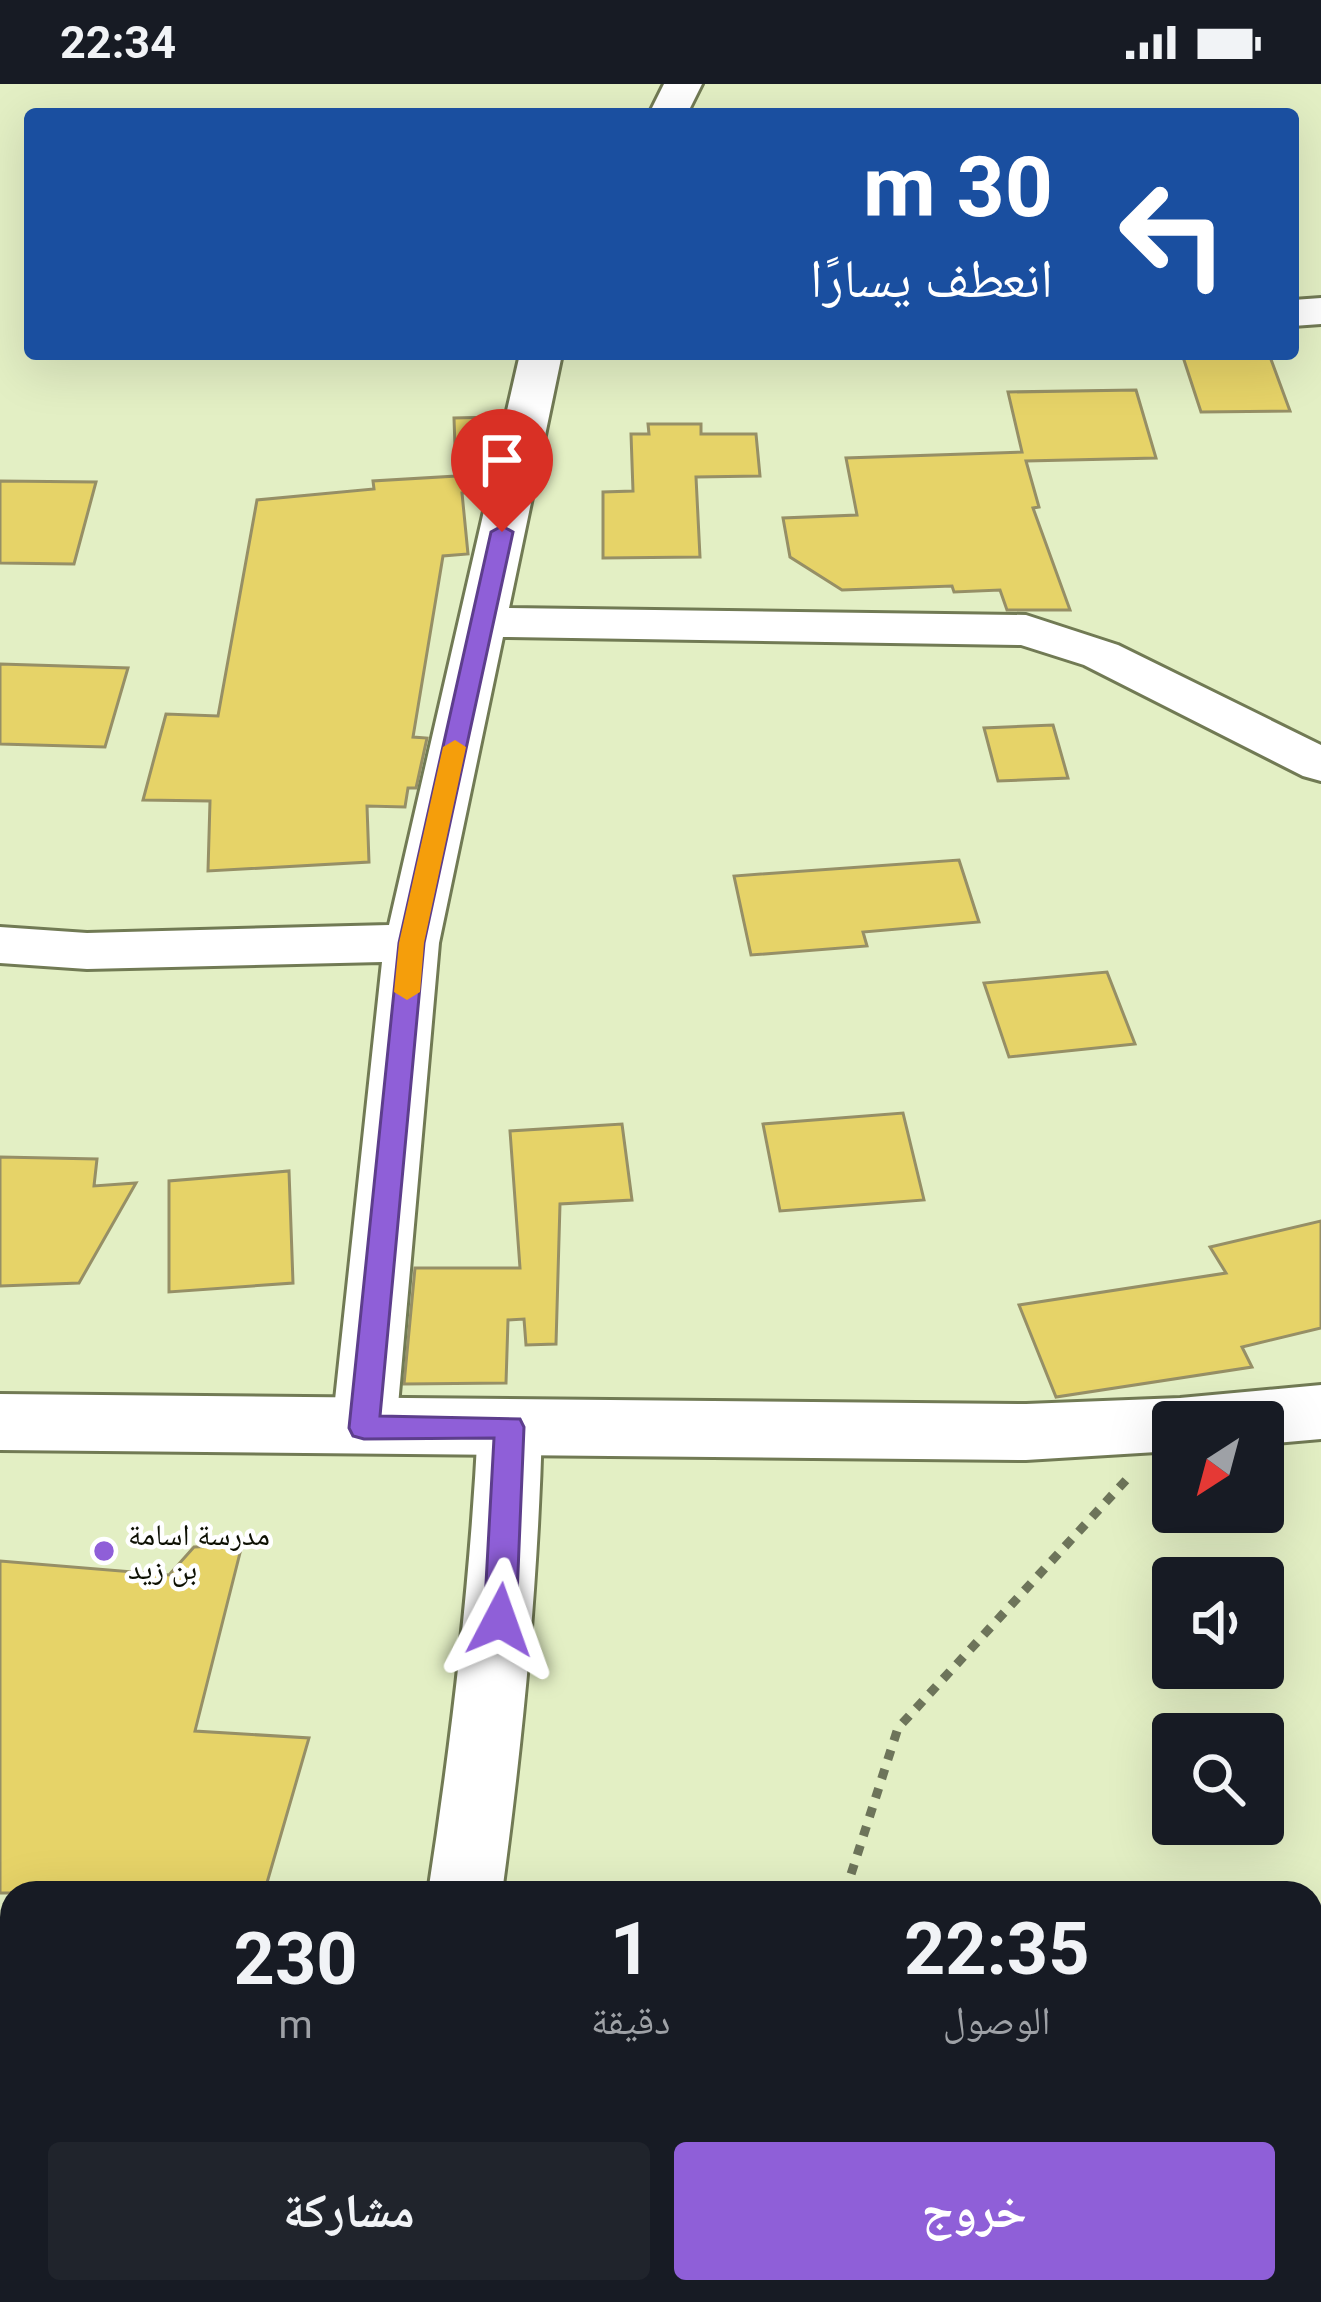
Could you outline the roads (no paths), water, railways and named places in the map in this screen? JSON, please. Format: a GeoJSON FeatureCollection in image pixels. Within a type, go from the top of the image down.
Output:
{"type":"FeatureCollection","features":[{"type":"Feature","properties":{"kind":"street"},"geometry":{"type":"LineString","coordinates":[[364,1428],[412,943],[540,360]]}},
{"type":"Feature","properties":{"kind":"street"},"geometry":{"type":"LineString","coordinates":[[482,622],[1026,630],[1101,655],[1321,765]]}},
{"type":"Feature","properties":{"kind":"street"},"geometry":{"type":"LineString","coordinates":[[0,945],[87,951],[412,943]]}},
{"type":"Feature","properties":{"kind":"street"},"geometry":{"type":"LineString","coordinates":[[1284,1418],[1321,1412]]}},
{"type":"Feature","properties":{"kind":"street"},"geometry":{"type":"LineString","coordinates":[[0,1422],[1152,1436]]}},
{"type":"Feature","properties":{"kind":"street"},"geometry":{"type":"LineString","coordinates":[[467,1881],[492,1704],[504,1578],[510,1427]]}},
{"type":"Feature","properties":{"kind":"place","name":"مدرسة اسامة بن زيد"},"geometry":{"type":"Point","coordinates":[104,1551]}}]}
